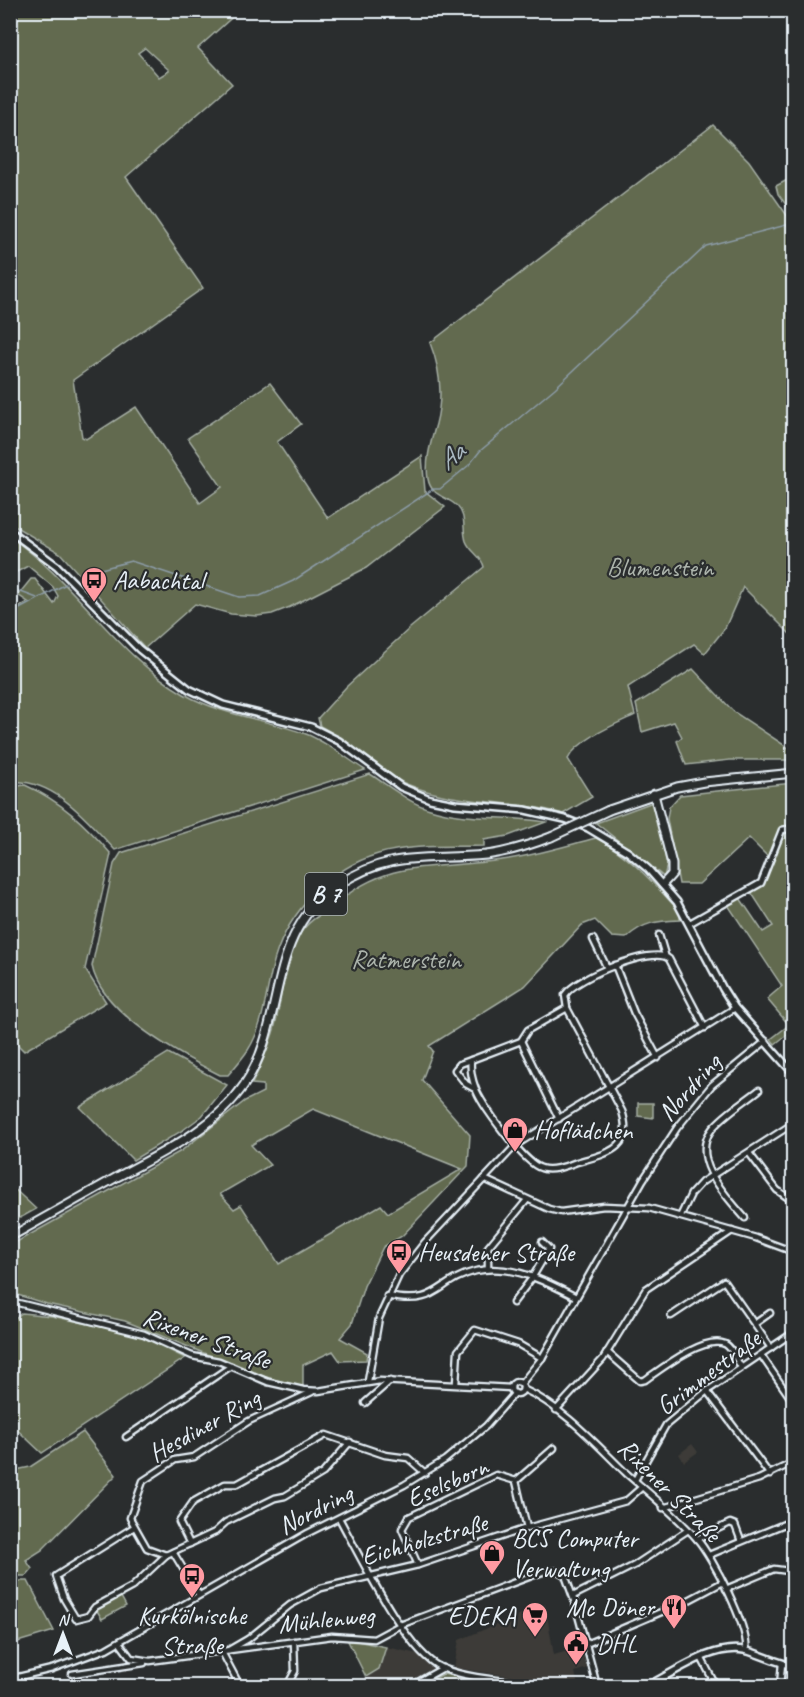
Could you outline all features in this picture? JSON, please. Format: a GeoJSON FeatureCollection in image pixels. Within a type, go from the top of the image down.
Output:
{"type":"FeatureCollection","features":[{"type":"Feature","properties":{"kind":"main road","name":"B 7"},"geometry":{"type":"LineString","coordinates":[[10,1237],[181,1142],[208,1123],[238,1094],[264,1047],[280,968],[289,944],[304,919],[324,895],[357,873],[381,862],[416,856],[486,855],[525,846],[551,837],[609,810],[654,794],[704,782],[794,773]]}},
{"type":"Feature","properties":{"kind":"main road"},"geometry":{"type":"LineString","coordinates":[[654,794],[672,864],[672,874],[663,884]]}},
{"type":"Feature","properties":{"kind":"street"},"geometry":{"type":"LineString","coordinates":[[10,531],[57,566],[139,650],[189,688],[222,705],[311,727],[339,741],[401,787],[430,799],[455,804],[525,810],[565,819],[588,828],[628,852],[663,884],[690,923],[712,971],[735,1008],[794,1074]]}},
{"type":"Feature","properties":{"kind":"street"},"geometry":{"type":"LineString","coordinates":[[690,923],[761,883],[782,830],[794,828]]}},
{"type":"Feature","properties":{"kind":"street"},"geometry":{"type":"LineString","coordinates":[[659,935],[665,955],[705,1028]]}},
{"type":"Feature","properties":{"kind":"street"},"geometry":{"type":"LineString","coordinates":[[593,939],[607,968]]}},
{"type":"Feature","properties":{"kind":"street"},"geometry":{"type":"LineString","coordinates":[[567,1008],[528,1029],[521,1041],[460,1064],[455,1070],[466,1084],[475,1089],[534,1166],[545,1169],[610,1153],[621,1143],[626,1128],[622,1111],[567,1008],[565,995],[569,988],[607,968],[658,954],[665,955]]}},
{"type":"Feature","properties":{"kind":"street"},"geometry":{"type":"LineString","coordinates":[[615,965],[634,1013],[658,1058]]}},
{"type":"Feature","properties":{"kind":"street"},"geometry":{"type":"LineString","coordinates":[[368,1381],[373,1343],[387,1296],[412,1257],[516,1145],[609,1089],[735,1008]]}},
{"type":"Feature","properties":{"kind":"street"},"geometry":{"type":"LineString","coordinates":[[521,1041],[560,1119]]}},
{"type":"Feature","properties":{"kind":"street","name":"Nordring"},"geometry":{"type":"LineString","coordinates":[[522,1386],[542,1358],[657,1156],[693,1107],[720,1078],[766,1041]]}},
{"type":"Feature","properties":{"kind":"street"},"geometry":{"type":"LineString","coordinates":[[471,1060],[475,1089]]}},
{"type":"Feature","properties":{"kind":"street"},"geometry":{"type":"LineString","coordinates":[[745,1218],[712,1175],[706,1152],[708,1135],[713,1128],[759,1090]]}},
{"type":"Feature","properties":{"kind":"street"},"geometry":{"type":"LineString","coordinates":[[681,1215],[691,1194],[712,1175],[794,1123]]}},
{"type":"Feature","properties":{"kind":"street"},"geometry":{"type":"LineString","coordinates":[[748,1153],[777,1190],[794,1202]]}},
{"type":"Feature","properties":{"kind":"street"},"geometry":{"type":"LineString","coordinates":[[484,1179],[527,1200],[561,1212],[629,1206],[681,1215],[794,1252]]}},
{"type":"Feature","properties":{"kind":"street"},"geometry":{"type":"LineString","coordinates":[[488,1269],[488,1247],[527,1200]]}},
{"type":"Feature","properties":{"kind":"street"},"geometry":{"type":"LineString","coordinates":[[556,1410],[607,1353],[646,1289],[732,1231]]}},
{"type":"Feature","properties":{"kind":"street"},"geometry":{"type":"LineString","coordinates":[[513,1303],[532,1278],[549,1249],[542,1242]]}},
{"type":"Feature","properties":{"kind":"street"},"geometry":{"type":"LineString","coordinates":[[387,1296],[419,1300],[474,1271],[488,1269],[514,1272],[576,1297]]}},
{"type":"Feature","properties":{"kind":"street"},"geometry":{"type":"LineString","coordinates":[[671,1316],[724,1281],[756,1323],[771,1348]]}},
{"type":"Feature","properties":{"kind":"street","name":"Rixener Straße"},"geometry":{"type":"LineString","coordinates":[[11,1301],[134,1330],[192,1356],[231,1366],[268,1382],[312,1392],[368,1381],[512,1388]]}},
{"type":"Feature","properties":{"kind":"street"},"geometry":{"type":"LineString","coordinates":[[756,1323],[770,1313]]}},
{"type":"Feature","properties":{"kind":"street"},"geometry":{"type":"LineString","coordinates":[[456,1384],[458,1351],[475,1330],[518,1344],[542,1358]]}},
{"type":"Feature","properties":{"kind":"street","name":"Grimmestraße"},"geometry":{"type":"LineString","coordinates":[[635,1480],[662,1430],[706,1391],[794,1332]]}},
{"type":"Feature","properties":{"kind":"street"},"geometry":{"type":"LineString","coordinates":[[607,1353],[640,1381],[645,1380],[682,1354],[721,1343],[728,1346],[741,1367]]}},
{"type":"Feature","properties":{"kind":"street"},"geometry":{"type":"LineString","coordinates":[[761,1355],[794,1403]]}},
{"type":"Feature","properties":{"kind":"street"},"geometry":{"type":"LineString","coordinates":[[126,1437],[231,1366]]}},
{"type":"Feature","properties":{"kind":"street"},"geometry":{"type":"LineString","coordinates":[[365,1403],[390,1381]]}},
{"type":"Feature","properties":{"kind":"street"},"geometry":{"type":"LineString","coordinates":[[516,1382],[522,1386],[515,1393],[512,1388],[516,1382]]}},
{"type":"Feature","properties":{"kind":"street","name":"Rixener Straße"},"geometry":{"type":"LineString","coordinates":[[522,1386],[556,1410],[697,1539],[709,1555],[723,1582],[747,1638],[746,1651]]}},
{"type":"Feature","properties":{"kind":"street"},"geometry":{"type":"LineString","coordinates":[[706,1391],[770,1475]]}},
{"type":"Feature","properties":{"kind":"street","name":"Hesdiner Ring"},"geometry":{"type":"LineString","coordinates":[[134,1527],[130,1516],[143,1481],[175,1460],[194,1457],[249,1421],[312,1392]]}},
{"type":"Feature","properties":{"kind":"street","name":"Nordring"},"geometry":{"type":"LineString","coordinates":[[119,1642],[199,1595],[425,1473],[486,1426],[515,1393]]}},
{"type":"Feature","properties":{"kind":"street"},"geometry":{"type":"LineString","coordinates":[[190,1544],[179,1522],[192,1503],[225,1484],[239,1483],[326,1435],[387,1456],[408,1458],[425,1473]]}},
{"type":"Feature","properties":{"kind":"street"},"geometry":{"type":"LineString","coordinates":[[166,1555],[147,1548],[134,1527],[56,1576],[64,1600],[76,1619],[88,1616],[95,1607],[132,1587],[166,1555],[218,1530],[226,1522],[287,1494],[323,1473],[350,1443]]}},
{"type":"Feature","properties":{"kind":"street","name":"Eselsborn"},"geometry":{"type":"LineString","coordinates":[[516,1481],[554,1448]]}},
{"type":"Feature","properties":{"kind":"street"},"geometry":{"type":"LineString","coordinates":[[663,1508],[770,1475],[793,1464]]}},
{"type":"Feature","properties":{"kind":"street","name":"Eselsborn"},"geometry":{"type":"LineString","coordinates":[[418,1565],[402,1529],[409,1517],[496,1475],[516,1481]]}},
{"type":"Feature","properties":{"kind":"street","name":"Eselsborn"},"geometry":{"type":"LineString","coordinates":[[516,1481],[527,1528]]}},
{"type":"Feature","properties":{"kind":"street","name":"Eichholzstraße"},"geometry":{"type":"LineString","coordinates":[[224,1652],[248,1640],[290,1605],[316,1591],[418,1565],[527,1528],[626,1501],[642,1487]]}},
{"type":"Feature","properties":{"kind":"street","name":"Mühlenweg"},"geometry":{"type":"LineString","coordinates":[[339,1518],[400,1625],[422,1654],[443,1668],[546,1686]]}},
{"type":"Feature","properties":{"kind":"street"},"geometry":{"type":"LineString","coordinates":[[709,1555],[794,1520]]}},
{"type":"Feature","properties":{"kind":"street"},"geometry":{"type":"LineString","coordinates":[[697,1539],[730,1523],[735,1525],[741,1541]]}},
{"type":"Feature","properties":{"kind":"street"},"geometry":{"type":"LineString","coordinates":[[573,1596],[635,1565],[688,1530]]}},
{"type":"Feature","properties":{"kind":"street"},"geometry":{"type":"LineString","coordinates":[[173,1552],[199,1595]]}},
{"type":"Feature","properties":{"kind":"street"},"geometry":{"type":"LineString","coordinates":[[726,1589],[774,1569],[789,1571],[794,1558]]}},
{"type":"Feature","properties":{"kind":"street"},"geometry":{"type":"LineString","coordinates":[[400,1625],[545,1571],[558,1571],[565,1575],[573,1596],[597,1686]]}},
{"type":"Feature","properties":{"kind":"street"},"geometry":{"type":"LineString","coordinates":[[586,1644],[687,1601],[723,1582]]}},
{"type":"Feature","properties":{"kind":"street","name":"Mühlenweg"},"geometry":{"type":"LineString","coordinates":[[72,1674],[340,1635],[371,1640],[400,1625]]}},
{"type":"Feature","properties":{"kind":"street","name":"Mühlenweg"},"geometry":{"type":"LineString","coordinates":[[248,1640],[248,1645],[254,1647]]}},
{"type":"Feature","properties":{"kind":"street"},"geometry":{"type":"LineString","coordinates":[[287,1686],[294,1671],[294,1641]]}},
{"type":"Feature","properties":{"kind":"street"},"geometry":{"type":"LineString","coordinates":[[10,1679],[62,1666],[119,1642],[131,1658],[150,1661]]}},
{"type":"Feature","properties":{"kind":"street"},"geometry":{"type":"LineString","coordinates":[[647,1686],[702,1659],[728,1650],[746,1651],[794,1666]]}},
{"type":"Feature","properties":{"kind":"street"},"geometry":{"type":"LineString","coordinates":[[224,1652],[240,1686]]}},
{"type":"Feature","properties":{"kind":"street"},"geometry":{"type":"LineString","coordinates":[[702,1659],[716,1686]]}},
{"type":"Feature","properties":{"kind":"street"},"geometry":{"type":"LineString","coordinates":[[780,1686],[782,1663]]}},
{"type":"Feature","properties":{"kind":"street"},"geometry":{"type":"LineString","coordinates":[[411,1686],[443,1668]]}},
{"type":"Feature","properties":{"kind":"shaded area"},"geometry":{"type":"Polygon","coordinates":[[[692,1444],[698,1452],[684,1462],[679,1454],[692,1444]]]}},
{"type":"Feature","properties":{"kind":"shaded area"},"geometry":{"type":"Polygon","coordinates":[[[545,1604],[554,1655],[581,1647],[587,1668],[575,1672],[578,1686],[454,1668],[459,1640],[545,1604]]]}},
{"type":"Feature","properties":{"kind":"shaded area"},"geometry":{"type":"Polygon","coordinates":[[[386,1647],[418,1654],[433,1669],[401,1686],[371,1686],[366,1677],[379,1669],[386,1647]]]}},
{"type":"Feature","properties":{"kind":"green space"},"geometry":{"type":"Polygon","coordinates":[[[10,11],[239,11],[198,48],[232,84],[126,177],[203,288],[73,380],[82,437],[86,439],[136,407],[200,503],[222,487],[188,438],[270,383],[301,424],[277,442],[328,518],[422,456],[425,491],[445,507],[366,568],[290,607],[272,614],[257,616],[231,614],[195,604],[145,648],[60,553],[11,524],[10,11]],[[145,48],[138,53],[159,77],[169,70],[145,48]]]}},
{"type":"Feature","properties":{"kind":"green space","name":"Blumenstein"},"geometry":{"type":"Polygon","coordinates":[[[713,125],[749,161],[793,224],[793,637],[743,587],[725,628],[706,652],[704,653],[694,644],[628,687],[635,715],[598,733],[573,752],[568,759],[592,797],[563,814],[544,809],[447,796],[409,785],[386,773],[343,740],[320,726],[318,718],[346,687],[410,628],[484,567],[466,541],[460,510],[432,489],[428,479],[428,458],[438,414],[440,393],[436,362],[430,343],[713,125]]]}},
{"type":"Feature","properties":{"kind":"green space"},"geometry":{"type":"Polygon","coordinates":[[[794,177],[793,214],[778,194],[776,186],[794,177]]]}},
{"type":"Feature","properties":{"kind":"green space"},"geometry":{"type":"Polygon","coordinates":[[[11,538],[56,575],[137,659],[184,694],[229,712],[314,737],[365,770],[115,850],[82,815],[56,794],[27,783],[11,782],[11,612],[28,602],[18,595],[31,579],[35,579],[54,604],[58,596],[53,587],[28,566],[11,575],[11,538]]]}},
{"type":"Feature","properties":{"kind":"green space"},"geometry":{"type":"Polygon","coordinates":[[[693,669],[734,712],[793,751],[793,760],[730,760],[686,765],[677,741],[682,737],[674,722],[642,732],[636,704],[693,669]]]}},
{"type":"Feature","properties":{"kind":"green space"},"geometry":{"type":"Polygon","coordinates":[[[370,774],[422,806],[444,813],[546,822],[508,836],[484,840],[484,846],[418,847],[378,854],[344,870],[328,881],[301,908],[290,924],[275,958],[254,1040],[228,1075],[220,1075],[164,1044],[144,1031],[110,1000],[98,983],[92,966],[114,864],[121,853],[370,774]]]}},
{"type":"Feature","properties":{"kind":"green space"},"geometry":{"type":"Polygon","coordinates":[[[793,783],[793,1030],[775,1044],[771,1039],[789,1025],[767,999],[782,986],[728,905],[740,898],[763,932],[773,926],[751,892],[763,884],[772,861],[749,838],[699,884],[679,884],[667,819],[669,807],[680,795],[793,783]]]}},
{"type":"Feature","properties":{"kind":"green space"},"geometry":{"type":"Polygon","coordinates":[[[25,785],[61,806],[92,833],[111,854],[85,969],[106,1002],[24,1051],[11,1038],[10,787],[25,785]]]}},
{"type":"Feature","properties":{"kind":"green space"},"geometry":{"type":"Polygon","coordinates":[[[653,802],[667,865],[664,877],[596,823],[653,802]]]}},
{"type":"Feature","properties":{"kind":"green space","name":"Ratmerstein"},"geometry":{"type":"Polygon","coordinates":[[[596,838],[620,853],[651,881],[680,912],[680,920],[651,923],[626,938],[612,937],[595,920],[582,925],[525,986],[429,1046],[433,1051],[422,1080],[470,1135],[468,1166],[402,1236],[383,1247],[364,1286],[352,1324],[340,1338],[367,1353],[366,1360],[340,1361],[333,1351],[303,1365],[303,1387],[255,1374],[125,1321],[47,1304],[11,1293],[11,1245],[181,1151],[245,1101],[263,1092],[263,1085],[252,1084],[273,1033],[292,950],[309,923],[322,914],[324,915],[345,896],[366,883],[386,875],[428,867],[514,858],[596,838]],[[313,1109],[251,1145],[270,1165],[220,1194],[234,1209],[241,1205],[279,1264],[381,1205],[388,1213],[462,1169],[313,1109]]]}},
{"type":"Feature","properties":{"kind":"green space"},"geometry":{"type":"Polygon","coordinates":[[[168,1053],[227,1085],[202,1116],[133,1160],[80,1107],[168,1053]]]}},
{"type":"Feature","properties":{"kind":"green space"},"geometry":{"type":"Polygon","coordinates":[[[638,1103],[653,1103],[653,1118],[638,1116],[638,1103]]]}},
{"type":"Feature","properties":{"kind":"green space"},"geometry":{"type":"Polygon","coordinates":[[[10,1185],[36,1209],[11,1223],[10,1223],[10,1185]]]}},
{"type":"Feature","properties":{"kind":"green space"},"geometry":{"type":"Polygon","coordinates":[[[22,1313],[52,1316],[139,1335],[185,1358],[42,1453],[11,1424],[11,1321],[22,1313]]]}},
{"type":"Feature","properties":{"kind":"green space"},"geometry":{"type":"Polygon","coordinates":[[[83,1432],[116,1475],[42,1550],[26,1560],[32,1569],[26,1576],[11,1576],[11,1471],[30,1467],[83,1432]]]}},
{"type":"Feature","properties":{"kind":"green space"},"geometry":{"type":"Polygon","coordinates":[[[11,1581],[28,1581],[54,1631],[11,1644],[11,1581]]]}},
{"type":"Feature","properties":{"kind":"green space"},"geometry":{"type":"Polygon","coordinates":[[[120,1595],[126,1606],[102,1619],[96,1609],[120,1595]]]}},
{"type":"Feature","properties":{"kind":"green space"},"geometry":{"type":"Polygon","coordinates":[[[347,1639],[386,1647],[379,1669],[366,1677],[347,1639]]]}},
{"type":"Feature","properties":{"kind":"green space"},"geometry":{"type":"Polygon","coordinates":[[[443,1674],[476,1680],[474,1686],[421,1686],[443,1674]]]}},
{"type":"Feature","properties":{"kind":"waterway","name":"Aa"},"geometry":{"type":"LineString","coordinates":[[86,573],[131,561],[239,597],[260,596],[293,581],[433,489],[440,489],[469,465],[480,451],[555,388],[706,246],[794,223]]}},
{"type":"Feature","properties":{"kind":"waterway","name":"Aa"},"geometry":{"type":"LineString","coordinates":[[10,614],[66,584]]}},
{"type":"Feature","properties":{"kind":"waterway"},"geometry":{"type":"LineString","coordinates":[[10,588],[37,598]]}},
{"type":"Feature","properties":{"kind":"place","name":"Aabachtal"},"geometry":{"type":"Point","coordinates":[94,603]}},
{"type":"Feature","properties":{"kind":"place","name":"Hoflädchen"},"geometry":{"type":"Point","coordinates":[515,1153]}},
{"type":"Feature","properties":{"kind":"place","name":"Heusdener Straße"},"geometry":{"type":"Point","coordinates":[399,1275]}},
{"type":"Feature","properties":{"kind":"place","name":"BCS Computer Verwaltung"},"geometry":{"type":"Point","coordinates":[492,1576]}},
{"type":"Feature","properties":{"kind":"place","name":"Kurkölnische Straße"},"geometry":{"type":"Point","coordinates":[192,1599]}},
{"type":"Feature","properties":{"kind":"place","name":"Mc Döner"},"geometry":{"type":"Point","coordinates":[674,1630]}},
{"type":"Feature","properties":{"kind":"place","name":"EDEKA"},"geometry":{"type":"Point","coordinates":[535,1638]}},
{"type":"Feature","properties":{"kind":"place","name":"DHL"},"geometry":{"type":"Point","coordinates":[576,1666]}}]}
